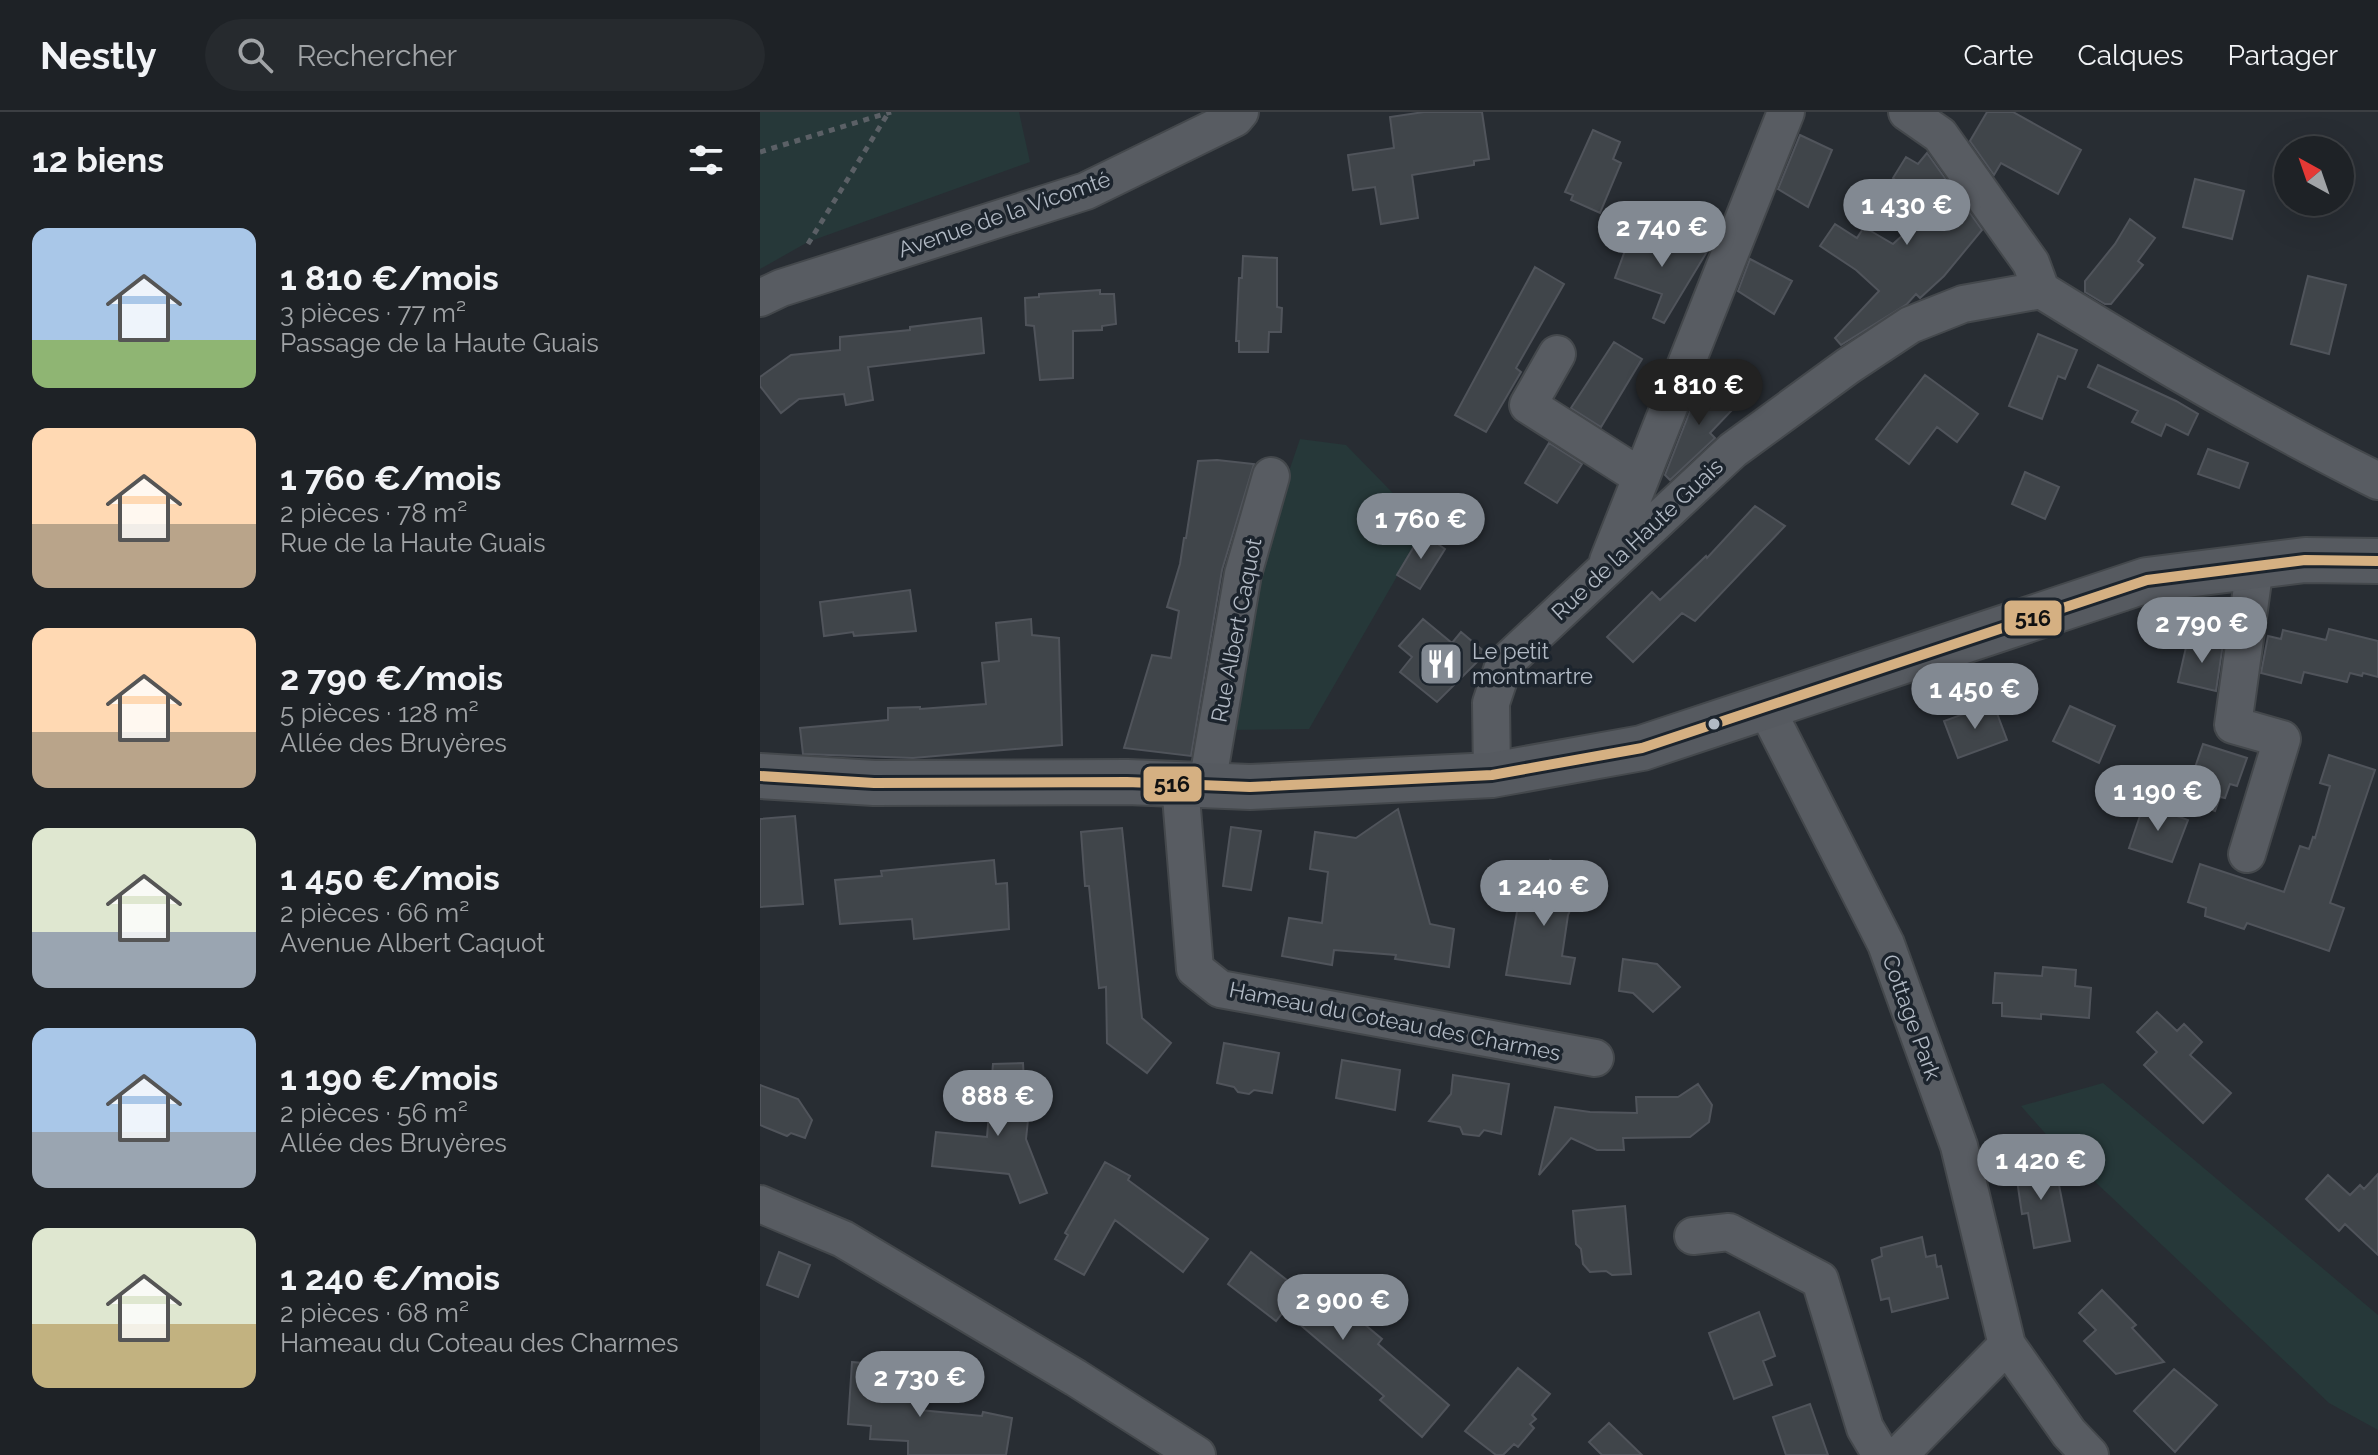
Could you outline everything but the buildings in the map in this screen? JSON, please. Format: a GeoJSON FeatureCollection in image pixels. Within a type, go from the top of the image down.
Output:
{"type":"FeatureCollection","features":[{"type":"Feature","properties":{"kind":"main road"},"geometry":{"type":"LineString","coordinates":[[760,776],[874,783],[1250,787],[1492,775],[1642,748],[2147,580],[2305,560],[2378,561]]}},
{"type":"Feature","properties":{"kind":"street","name":"Avenue de la Vicomté"},"geometry":{"type":"LineString","coordinates":[[770,293],[1086,191],[1235,118],[1240,112]]}},
{"type":"Feature","properties":{"kind":"street"},"geometry":{"type":"LineString","coordinates":[[1605,569],[1786,112]]}},
{"type":"Feature","properties":{"kind":"street"},"geometry":{"type":"LineString","coordinates":[[1907,112],[1940,135],[2031,263],[2041,290],[2157,362],[2378,481]]}},
{"type":"Feature","properties":{"kind":"street","name":"Rue de la Haute Guais"},"geometry":{"type":"LineString","coordinates":[[1492,775],[1491,703],[1504,664],[1733,450],[1910,325],[1963,304],[2041,290]]}},
{"type":"Feature","properties":{"kind":"street"},"geometry":{"type":"LineString","coordinates":[[1557,354],[1528,405],[1641,477]]}},
{"type":"Feature","properties":{"kind":"street","name":"Rue Albert Caquot"},"geometry":{"type":"LineString","coordinates":[[1193,785],[1243,574],[1271,476]]}},
{"type":"Feature","properties":{"kind":"street"},"geometry":{"type":"LineString","coordinates":[[2247,854],[2282,739],[2233,725],[2255,566]]}},
{"type":"Feature","properties":{"kind":"street","name":"Cottage Park"},"geometry":{"type":"LineString","coordinates":[[1766,708],[1886,944],[1959,1146],[2007,1345],[2069,1433],[2090,1455]]}},
{"type":"Feature","properties":{"kind":"street","name":"Hameau du Coteau des Charmes"},"geometry":{"type":"LineString","coordinates":[[1193,785],[1195,969],[1220,989],[1595,1058]]}},
{"type":"Feature","properties":{"kind":"street"},"geometry":{"type":"LineString","coordinates":[[760,1204],[843,1239],[1076,1378],[1197,1455]]}},
{"type":"Feature","properties":{"kind":"street"},"geometry":{"type":"LineString","coordinates":[[1693,1236],[1729,1232],[1820,1280],[1865,1428],[1881,1455]]}},
{"type":"Feature","properties":{"kind":"street"},"geometry":{"type":"LineString","coordinates":[[1912,1443],[2007,1345]]}},
{"type":"Feature","properties":{"kind":"path"},"geometry":{"type":"LineString","coordinates":[[770,293],[889,114]]}},
{"type":"Feature","properties":{"kind":"path"},"geometry":{"type":"LineString","coordinates":[[760,152],[889,114]]}},
{"type":"Feature","properties":{"kind":"shaded area"},"geometry":{"type":"Polygon","coordinates":[[[760,112],[1019,112],[1030,162],[808,242],[760,269],[760,112]]]}},
{"type":"Feature","properties":{"kind":"shaded area"},"geometry":{"type":"Polygon","coordinates":[[[1300,439],[1346,445],[1423,524],[1422,533],[1309,729],[1225,730],[1256,568],[1300,439]]]}},
{"type":"Feature","properties":{"kind":"shaded area"},"geometry":{"type":"Polygon","coordinates":[[[2103,1083],[2378,1315],[2378,1430],[2329,1403],[2052,1141],[2021,1106],[2103,1083]]]}},
{"type":"Feature","properties":{"kind":"transit line","name":"516"},"geometry":{"type":"LineString","coordinates":[[760,776],[874,783],[1127,782],[1250,787],[1492,775],[1642,748],[2147,580],[2305,560],[2378,561]]}},
{"type":"Feature","properties":{"kind":"place","name":"Le petit montmartre"},"geometry":{"type":"Point","coordinates":[1441,664]}}]}
